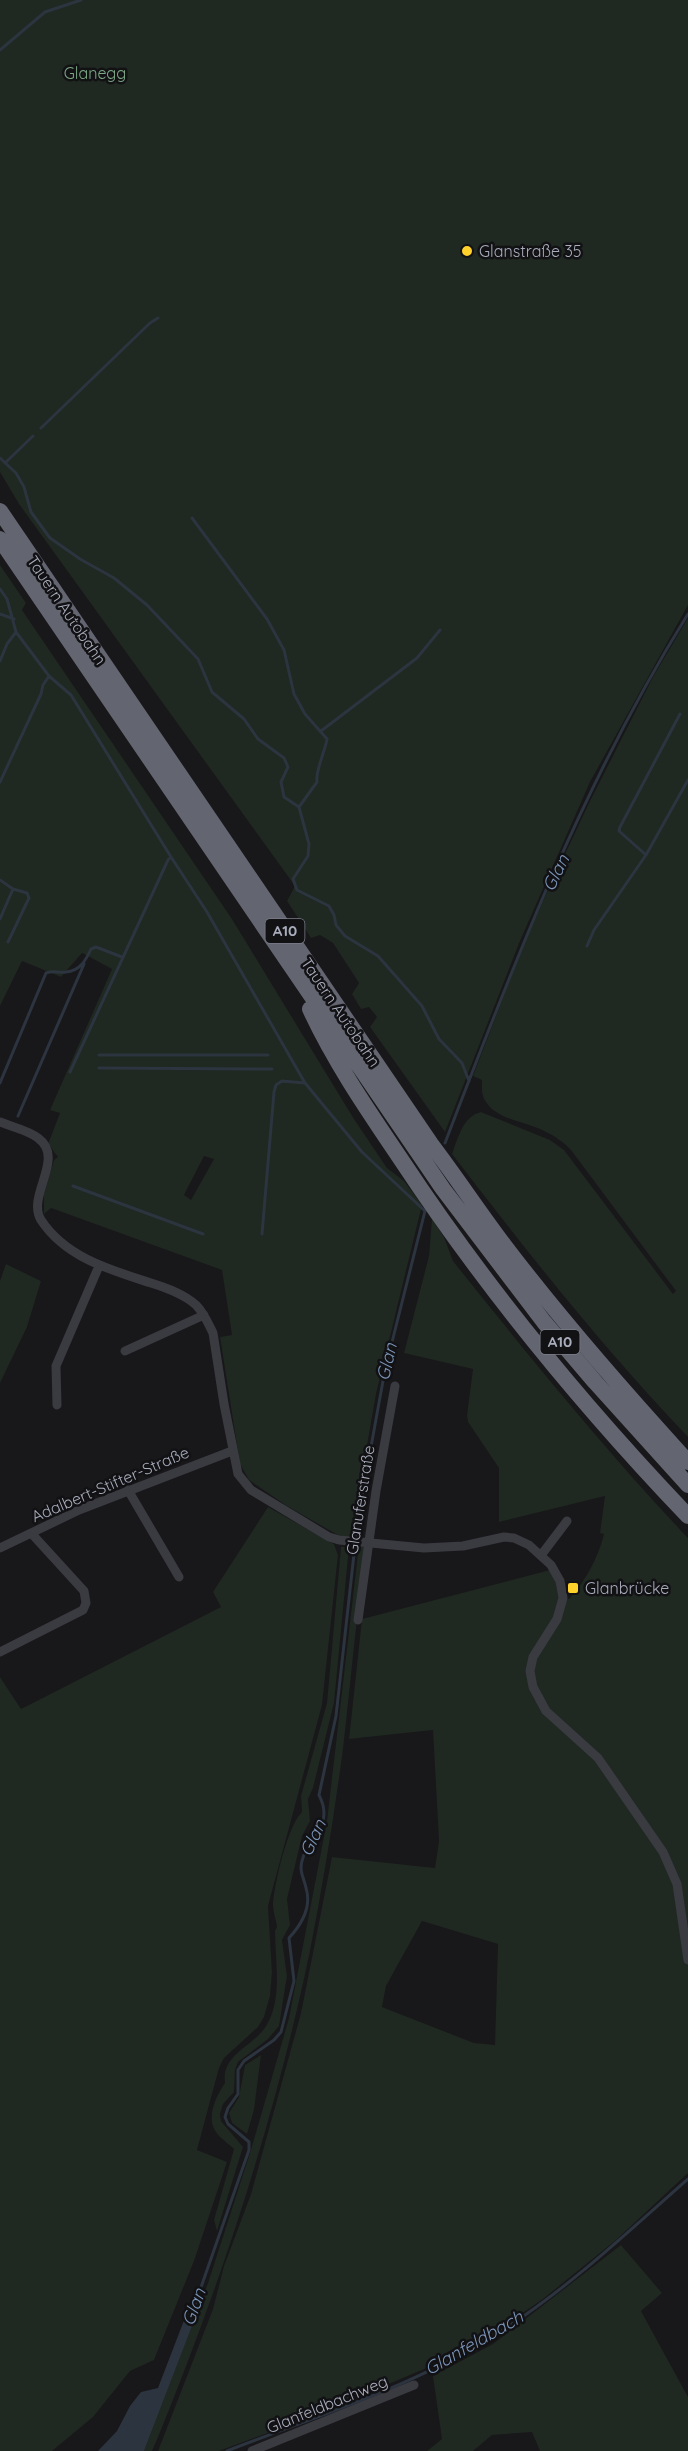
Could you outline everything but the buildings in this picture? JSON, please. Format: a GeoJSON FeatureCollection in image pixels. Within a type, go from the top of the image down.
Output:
{"type":"FeatureCollection","features":[{"type":"Feature","properties":{"kind":"highway","name":"Tauern Autobahn"},"geometry":{"type":"LineString","coordinates":[[0,511],[431,1144],[548,1301],[630,1399],[688,1462]]}},
{"type":"Feature","properties":{"kind":"highway","name":"Tauern Autobahn"},"geometry":{"type":"LineString","coordinates":[[0,539],[289,965]]}},
{"type":"Feature","properties":{"kind":"highway","name":"A10"},"geometry":{"type":"LineString","coordinates":[[289,965],[425,1165],[544,1322],[688,1485]]}},
{"type":"Feature","properties":{"kind":"highway"},"geometry":{"type":"LineString","coordinates":[[289,965],[328,1048],[437,1213],[544,1353],[610,1431],[688,1516]]}},
{"type":"Feature","properties":{"kind":"street"},"geometry":{"type":"LineString","coordinates":[[0,1122],[34,1135],[44,1143],[48,1159],[38,1200],[38,1213],[61,1243],[99,1266],[169,1289],[188,1298],[204,1315],[213,1333],[238,1474],[251,1490],[339,1540],[403,1547],[450,1548],[504,1537],[514,1538],[542,1554],[560,1581],[564,1598],[556,1619],[533,1657],[531,1678],[535,1695],[555,1719],[598,1758],[663,1852],[677,1884],[688,1960]]}},
{"type":"Feature","properties":{"kind":"street"},"geometry":{"type":"LineString","coordinates":[[57,1405],[56,1366],[99,1266]]}},
{"type":"Feature","properties":{"kind":"street"},"geometry":{"type":"LineString","coordinates":[[125,1351],[204,1315]]}},
{"type":"Feature","properties":{"kind":"street","name":"Glanuferstraße"},"geometry":{"type":"LineString","coordinates":[[358,1620],[367,1543],[395,1386]]}},
{"type":"Feature","properties":{"kind":"street","name":"Adalbert-Stifter-Straße"},"geometry":{"type":"LineString","coordinates":[[0,1548],[79,1510],[232,1450]]}},
{"type":"Feature","properties":{"kind":"street"},"geometry":{"type":"LineString","coordinates":[[128,1490],[179,1577]]}},
{"type":"Feature","properties":{"kind":"street"},"geometry":{"type":"LineString","coordinates":[[542,1554],[567,1521]]}},
{"type":"Feature","properties":{"kind":"street"},"geometry":{"type":"LineString","coordinates":[[0,1652],[83,1610],[86,1603],[84,1591],[32,1534]]}},
{"type":"Feature","properties":{"kind":"street","name":"Glanfeldbachweg"},"geometry":{"type":"LineString","coordinates":[[252,2451],[414,2385]]}},
{"type":"Feature","properties":{"kind":"green space","name":"Glanegg"},"geometry":{"type":"Polygon","coordinates":[[[0,0],[688,0],[688,605],[590,782],[520,941],[445,1132],[370,1027],[377,1017],[369,1007],[361,1009],[352,994],[359,983],[333,943],[320,935],[311,938],[287,901],[295,886],[19,504],[0,472],[0,0]]]}},
{"type":"Feature","properties":{"kind":"green space"},"geometry":{"type":"Polygon","coordinates":[[[0,565],[26,603],[22,610],[232,919],[354,1119],[387,1168],[404,1181],[422,1205],[376,1394],[351,1538],[343,1538],[287,1506],[249,1480],[240,1464],[220,1337],[232,1335],[222,1270],[51,1208],[44,1214],[44,1194],[54,1160],[58,1157],[48,1144],[60,1113],[50,1110],[112,969],[82,953],[61,977],[22,961],[0,1006],[0,565]],[[204,1156],[184,1195],[191,1200],[214,1159],[204,1156]]]}},
{"type":"Feature","properties":{"kind":"green space"},"geometry":{"type":"Polygon","coordinates":[[[688,618],[688,1437],[566,1299],[452,1154],[465,1123],[481,1112],[550,1140],[564,1150],[673,1294],[676,1291],[571,1150],[548,1133],[497,1113],[484,1099],[482,1080],[473,1076],[527,935],[589,803],[653,677],[688,618]]]}},
{"type":"Feature","properties":{"kind":"green space"},"geometry":{"type":"Polygon","coordinates":[[[432,1219],[444,1237],[453,1261],[597,1437],[688,1538],[688,2173],[616,2240],[543,2299],[483,2340],[448,2359],[303,2420],[219,2451],[158,2451],[213,2309],[224,2266],[251,2194],[301,2013],[332,1857],[435,1868],[439,1841],[433,1730],[349,1739],[362,1619],[550,1570],[556,1581],[559,1600],[569,1599],[591,1568],[604,1534],[600,1533],[605,1496],[499,1522],[499,1468],[468,1422],[473,1369],[404,1353],[429,1256],[432,1219]],[[422,1921],[386,1986],[382,2007],[474,2043],[495,2045],[498,1944],[422,1921]]]}},
{"type":"Feature","properties":{"kind":"green space"},"geometry":{"type":"Polygon","coordinates":[[[6,1264],[41,1281],[27,1327],[0,1383],[0,1281],[6,1264]]]}},
{"type":"Feature","properties":{"kind":"green space"},"geometry":{"type":"Polygon","coordinates":[[[268,1507],[334,1544],[338,1555],[322,1705],[268,1906],[272,1972],[270,1996],[264,2017],[258,2027],[224,2058],[219,2068],[197,2150],[227,2162],[194,2261],[154,2360],[130,2371],[93,2417],[52,2451],[0,2451],[0,1677],[21,1709],[221,1607],[213,1592],[268,1507]]]}},
{"type":"Feature","properties":{"kind":"green space"},"geometry":{"type":"Polygon","coordinates":[[[359,1545],[367,1547],[343,1749],[319,1901],[296,2014],[263,2139],[224,2262],[156,2442],[152,2451],[144,2451],[208,2283],[250,2153],[289,2018],[327,1821],[359,1545]]]}},
{"type":"Feature","properties":{"kind":"green space"},"geometry":{"type":"Polygon","coordinates":[[[341,1547],[349,1547],[334,1703],[313,1788],[308,1799],[310,1821],[302,1836],[287,1899],[290,1925],[282,1940],[287,1976],[279,2026],[268,2039],[238,2062],[235,2070],[234,2092],[223,2104],[220,2114],[221,2121],[243,2147],[217,2231],[214,2220],[234,2149],[215,2130],[212,2123],[213,2109],[225,2083],[228,2065],[266,2026],[275,2004],[277,1980],[275,1931],[277,1927],[273,1907],[274,1895],[287,1842],[302,1812],[301,1796],[327,1703],[341,1547]]]}},
{"type":"Feature","properties":{"kind":"green space"},"geometry":{"type":"Polygon","coordinates":[[[261,2055],[254,2110],[247,2134],[232,2123],[229,2113],[239,2097],[245,2065],[261,2055]]]}},
{"type":"Feature","properties":{"kind":"green space"},"geometry":{"type":"Polygon","coordinates":[[[621,2245],[662,2293],[641,2311],[688,2397],[688,2451],[540,2451],[532,2432],[492,2435],[473,2451],[427,2451],[442,2439],[433,2376],[493,2344],[621,2245]]]}},
{"type":"Feature","properties":{"kind":"water"},"geometry":{"type":"Polygon","coordinates":[[[188,2310],[197,2313],[144,2451],[98,2451],[117,2431],[130,2406],[141,2392],[158,2388],[188,2310]]]}},
{"type":"Feature","properties":{"kind":"waterway"},"geometry":{"type":"LineString","coordinates":[[0,50],[45,12],[81,0]]}},
{"type":"Feature","properties":{"kind":"waterway"},"geometry":{"type":"LineString","coordinates":[[41,428],[150,323],[158,318]]}},
{"type":"Feature","properties":{"kind":"waterway"},"geometry":{"type":"LineString","coordinates":[[5,463],[33,436]]}},
{"type":"Feature","properties":{"kind":"waterway"},"geometry":{"type":"LineString","coordinates":[[0,458],[16,473],[24,487],[31,512],[50,538],[80,559],[114,578],[147,605],[198,659],[212,692],[244,719],[258,739],[284,758],[288,767],[281,782],[284,797],[299,807]]}},
{"type":"Feature","properties":{"kind":"waterway"},"geometry":{"type":"LineString","coordinates":[[192,518],[267,619],[284,650],[294,694],[305,714],[327,739],[317,772],[317,782],[299,807],[309,844],[308,856],[293,879],[297,890],[329,906],[336,925],[345,936],[378,956],[422,1006],[439,1039],[462,1063],[469,1081]]}},
{"type":"Feature","properties":{"kind":"waterway","name":"Glan"},"geometry":{"type":"LineString","coordinates":[[0,589],[7,599],[16,632],[49,676],[71,695],[207,912],[305,1083],[362,1152],[425,1211],[385,1370],[358,1518],[336,1716],[319,1795],[324,1815],[301,1865],[308,1902],[298,1927],[289,1938],[294,1981],[281,2032],[274,2040],[244,2061],[238,2070],[238,2094],[228,2108],[225,2117],[228,2124],[249,2142],[249,2150],[192,2313]]}},
{"type":"Feature","properties":{"kind":"waterway"},"geometry":{"type":"LineString","coordinates":[[0,614],[14,619]]}},
{"type":"Feature","properties":{"kind":"waterway","name":"Glan"},"geometry":{"type":"LineString","coordinates":[[445,1143],[525,940],[584,806],[616,741],[688,614]]}},
{"type":"Feature","properties":{"kind":"waterway"},"geometry":{"type":"LineString","coordinates":[[321,731],[417,658],[440,630]]}},
{"type":"Feature","properties":{"kind":"waterway"},"geometry":{"type":"LineString","coordinates":[[0,661],[7,644],[16,632]]}},
{"type":"Feature","properties":{"kind":"waterway"},"geometry":{"type":"LineString","coordinates":[[0,782],[49,676]]}},
{"type":"Feature","properties":{"kind":"waterway"},"geometry":{"type":"LineString","coordinates":[[646,855],[619,831],[680,714]]}},
{"type":"Feature","properties":{"kind":"waterway"},"geometry":{"type":"LineString","coordinates":[[587,946],[594,930],[646,855],[688,780]]}},
{"type":"Feature","properties":{"kind":"waterway"},"geometry":{"type":"LineString","coordinates":[[70,1072],[171,857]]}},
{"type":"Feature","properties":{"kind":"waterway"},"geometry":{"type":"LineString","coordinates":[[0,880],[13,889],[27,893],[29,898],[8,942]]}},
{"type":"Feature","properties":{"kind":"waterway"},"geometry":{"type":"LineString","coordinates":[[0,919],[13,889]]}},
{"type":"Feature","properties":{"kind":"waterway"},"geometry":{"type":"LineString","coordinates":[[0,1083],[46,973],[75,970],[85,961],[91,949],[96,947],[122,957]]}},
{"type":"Feature","properties":{"kind":"waterway"},"geometry":{"type":"LineString","coordinates":[[18,1116],[84,964]]}},
{"type":"Feature","properties":{"kind":"waterway"},"geometry":{"type":"LineString","coordinates":[[99,1055],[268,1055]]}},
{"type":"Feature","properties":{"kind":"waterway"},"geometry":{"type":"LineString","coordinates":[[99,1068],[272,1069]]}},
{"type":"Feature","properties":{"kind":"waterway"},"geometry":{"type":"LineString","coordinates":[[262,1234],[274,1092],[276,1085],[282,1081],[305,1083]]}},
{"type":"Feature","properties":{"kind":"waterway"},"geometry":{"type":"LineString","coordinates":[[73,1186],[203,1234]]}},
{"type":"Feature","properties":{"kind":"waterway","name":"Glanfeldbach"},"geometry":{"type":"LineString","coordinates":[[227,2451],[372,2396],[476,2346],[509,2326],[556,2292],[601,2256],[688,2179]]}},
{"type":"Feature","properties":{"kind":"place","name":"Glanstraße 35"},"geometry":{"type":"Point","coordinates":[467,251]}},
{"type":"Feature","properties":{"kind":"place","name":"Glanbrücke"},"geometry":{"type":"Point","coordinates":[573,1588]}}]}
